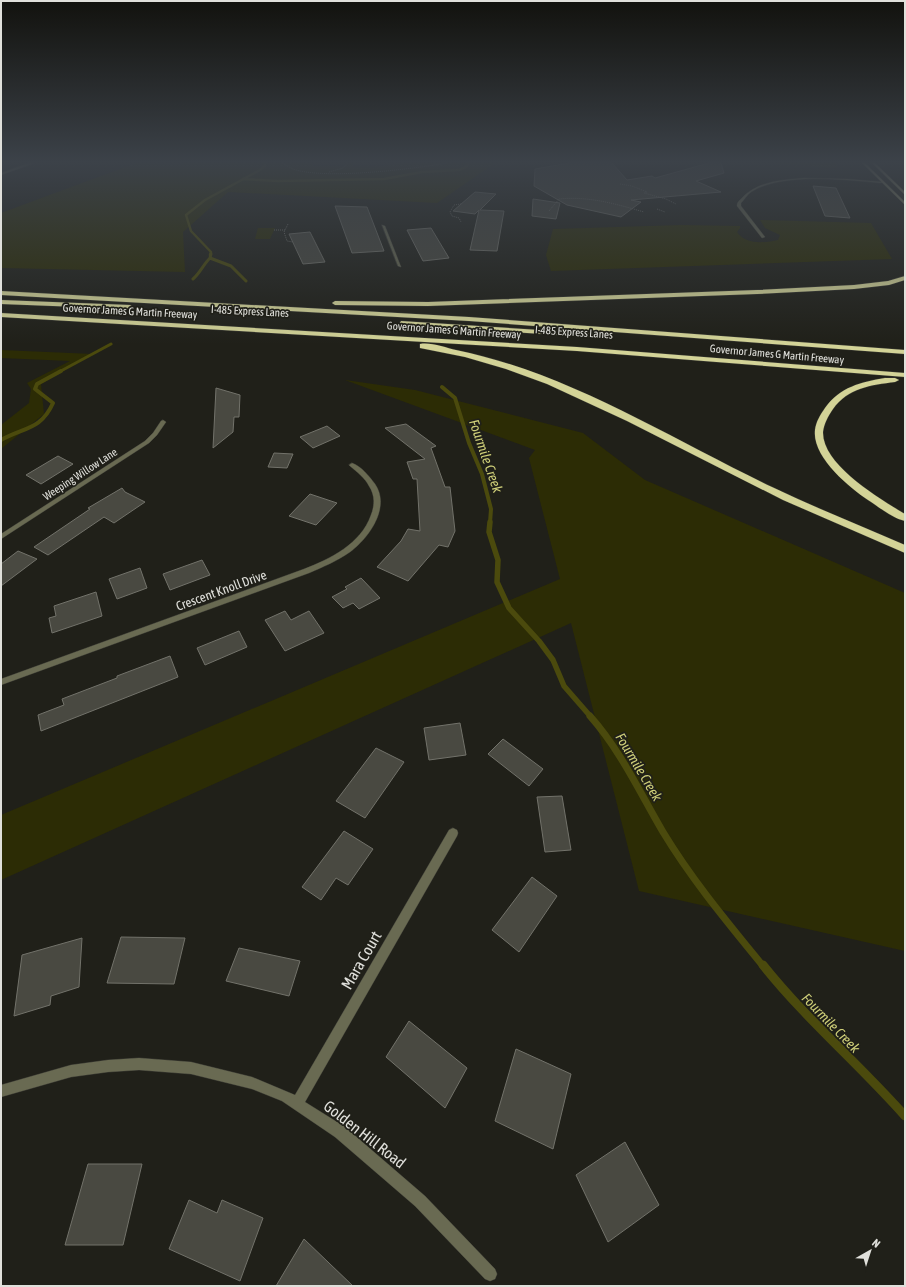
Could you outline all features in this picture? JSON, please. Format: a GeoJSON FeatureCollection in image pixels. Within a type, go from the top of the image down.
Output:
{"type":"FeatureCollection","features":[{"type":"Feature","properties":{"kind":"highway"},"geometry":{"type":"LineString","coordinates":[[328,303],[428,304],[741,293],[854,287],[889,283],[905,278]]}},
{"type":"Feature","properties":{"kind":"highway","name":"Governor James G Martin Freeway"},"geometry":{"type":"LineString","coordinates":[[1,293],[164,301],[555,325],[905,352]]}},
{"type":"Feature","properties":{"kind":"highway"},"geometry":{"type":"LineString","coordinates":[[164,301],[197,299],[314,303]]}},
{"type":"Feature","properties":{"kind":"highway","name":"I-485 Express Lanes"},"geometry":{"type":"LineString","coordinates":[[1,302],[312,317],[729,345],[905,359]]}},
{"type":"Feature","properties":{"kind":"highway","name":"I-485 Express Lanes"},"geometry":{"type":"LineString","coordinates":[[1,308],[435,333],[905,368]]}},
{"type":"Feature","properties":{"kind":"highway","name":"Governor James G Martin Freeway"},"geometry":{"type":"LineString","coordinates":[[1,315],[312,332],[577,349],[905,375]]}},
{"type":"Feature","properties":{"kind":"highway"},"geometry":{"type":"LineString","coordinates":[[312,332],[444,349],[508,368],[563,387],[749,480],[905,549]]}},
{"type":"Feature","properties":{"kind":"highway"},"geometry":{"type":"LineString","coordinates":[[905,379],[864,384],[846,391],[835,400],[828,409],[820,423],[819,435],[824,451],[843,476],[877,502],[905,518]]}},
{"type":"Feature","properties":{"kind":"street"},"geometry":{"type":"LineString","coordinates":[[752,223],[763,237]]}},
{"type":"Feature","properties":{"kind":"street"},"geometry":{"type":"LineString","coordinates":[[383,226],[400,266]]}},
{"type":"Feature","properties":{"kind":"street","name":"Weeping Willow Lane"},"geometry":{"type":"LineString","coordinates":[[1,537],[147,442],[155,434],[163,422]]}},
{"type":"Feature","properties":{"kind":"street","name":"Crescent Knoll Drive"},"geometry":{"type":"LineString","coordinates":[[1,682],[320,566],[336,558],[354,544],[367,531],[375,514],[377,499],[373,487],[363,474],[352,465]]}},
{"type":"Feature","properties":{"kind":"street","name":"Mara Court"},"geometry":{"type":"LineString","coordinates":[[297,1104],[453,833]]}},
{"type":"Feature","properties":{"kind":"street","name":"Golden Hill Road"},"geometry":{"type":"LineString","coordinates":[[1,1091],[70,1071],[139,1064],[191,1068],[252,1083],[286,1097],[340,1132],[420,1201],[490,1274]]}},
{"type":"Feature","properties":{"kind":"path"},"geometry":{"type":"LineString","coordinates":[[288,224],[284,232],[287,242],[293,242]]}},
{"type":"Feature","properties":{"kind":"path"},"geometry":{"type":"LineString","coordinates":[[274,230],[285,230]]}},
{"type":"Feature","properties":{"kind":"shaded area"},"geometry":{"type":"Polygon","coordinates":[[[1,223],[193,223],[183,232],[185,272],[1,268],[1,223]]]}},
{"type":"Feature","properties":{"kind":"shaded area"},"geometry":{"type":"Polygon","coordinates":[[[762,223],[871,223],[892,259],[551,271],[546,255],[553,229],[681,225],[740,226],[737,232],[745,239],[750,241],[767,242],[778,240],[780,235],[765,228],[762,223]]]}},
{"type":"Feature","properties":{"kind":"shaded area"},"geometry":{"type":"Polygon","coordinates":[[[258,228],[275,228],[270,239],[255,239],[258,228]]]}},
{"type":"Feature","properties":{"kind":"shaded area"},"geometry":{"type":"Polygon","coordinates":[[[1,350],[93,354],[41,384],[44,414],[1,449],[1,425],[29,403],[31,389],[27,383],[70,361],[1,358],[1,350]]]}},
{"type":"Feature","properties":{"kind":"shaded area"},"geometry":{"type":"Polygon","coordinates":[[[345,380],[415,390],[583,433],[645,480],[905,593],[905,951],[639,891],[571,623],[1,880],[1,815],[560,579],[529,458],[535,450],[345,380]]]}},
{"type":"Feature","properties":{"kind":"building"},"geometry":{"type":"Polygon","coordinates":[[[341,223],[373,223],[384,251],[352,253],[341,223]]]}},
{"type":"Feature","properties":{"kind":"building"},"geometry":{"type":"Polygon","coordinates":[[[476,223],[502,223],[497,251],[470,250],[476,223]]]}},
{"type":"Feature","properties":{"kind":"building"},"geometry":{"type":"Polygon","coordinates":[[[431,228],[449,258],[423,261],[407,230],[431,228]]]}},
{"type":"Feature","properties":{"kind":"building"},"geometry":{"type":"Polygon","coordinates":[[[310,232],[325,262],[303,264],[289,234],[310,232]]]}},
{"type":"Feature","properties":{"kind":"building"},"geometry":{"type":"Polygon","coordinates":[[[216,388],[240,395],[239,417],[234,417],[233,432],[213,448],[216,388]]]}},
{"type":"Feature","properties":{"kind":"building"},"geometry":{"type":"Polygon","coordinates":[[[406,424],[436,446],[431,448],[445,487],[450,487],[455,531],[448,547],[439,545],[408,581],[377,567],[401,541],[408,529],[420,531],[417,479],[413,479],[407,462],[425,459],[385,428],[406,424]]]}},
{"type":"Feature","properties":{"kind":"building"},"geometry":{"type":"Polygon","coordinates":[[[327,426],[340,436],[313,448],[300,437],[327,426]]]}},
{"type":"Feature","properties":{"kind":"building"},"geometry":{"type":"Polygon","coordinates":[[[274,453],[293,454],[287,468],[268,467],[274,453]]]}},
{"type":"Feature","properties":{"kind":"building"},"geometry":{"type":"Polygon","coordinates":[[[58,456],[73,464],[41,484],[26,475],[58,456]]]}},
{"type":"Feature","properties":{"kind":"building"},"geometry":{"type":"Polygon","coordinates":[[[122,488],[125,492],[145,502],[114,523],[104,517],[48,555],[34,547],[90,509],[88,508],[122,488]]]}},
{"type":"Feature","properties":{"kind":"building"},"geometry":{"type":"Polygon","coordinates":[[[310,494],[337,503],[316,525],[289,516],[310,494]]]}},
{"type":"Feature","properties":{"kind":"building"},"geometry":{"type":"Polygon","coordinates":[[[18,551],[37,559],[1,586],[1,564],[18,551]]]}},
{"type":"Feature","properties":{"kind":"building"},"geometry":{"type":"Polygon","coordinates":[[[202,560],[210,575],[170,590],[163,574],[202,560]]]}},
{"type":"Feature","properties":{"kind":"building"},"geometry":{"type":"Polygon","coordinates":[[[140,568],[147,588],[117,599],[109,579],[140,568]]]}},
{"type":"Feature","properties":{"kind":"building"},"geometry":{"type":"Polygon","coordinates":[[[361,578],[380,598],[359,609],[353,603],[343,608],[332,597],[347,589],[345,587],[361,578]]]}},
{"type":"Feature","properties":{"kind":"building"},"geometry":{"type":"Polygon","coordinates":[[[96,592],[102,616],[52,633],[49,618],[56,616],[54,606],[96,592]]]}},
{"type":"Feature","properties":{"kind":"building"},"geometry":{"type":"Polygon","coordinates":[[[285,611],[291,620],[309,611],[324,633],[285,651],[265,620],[285,611]]]}},
{"type":"Feature","properties":{"kind":"building"},"geometry":{"type":"Polygon","coordinates":[[[239,631],[247,647],[205,665],[197,648],[239,631]]]}},
{"type":"Feature","properties":{"kind":"building"},"geometry":{"type":"Polygon","coordinates":[[[170,656],[178,677],[41,731],[38,715],[64,705],[62,699],[170,656]]]}},
{"type":"Feature","properties":{"kind":"building"},"geometry":{"type":"Polygon","coordinates":[[[460,723],[466,755],[429,760],[424,728],[460,723]]]}},
{"type":"Feature","properties":{"kind":"building"},"geometry":{"type":"Polygon","coordinates":[[[503,739],[543,769],[529,786],[488,754],[503,739]]]}},
{"type":"Feature","properties":{"kind":"building"},"geometry":{"type":"Polygon","coordinates":[[[376,748],[404,762],[365,818],[336,801],[376,748]]]}},
{"type":"Feature","properties":{"kind":"building"},"geometry":{"type":"Polygon","coordinates":[[[562,796],[571,850],[545,852],[537,797],[562,796]]]}},
{"type":"Feature","properties":{"kind":"building"},"geometry":{"type":"Polygon","coordinates":[[[344,831],[373,849],[348,885],[336,878],[321,900],[302,887],[344,831]]]}},
{"type":"Feature","properties":{"kind":"building"},"geometry":{"type":"Polygon","coordinates":[[[532,877],[557,896],[519,952],[492,930],[532,877]]]}},
{"type":"Feature","properties":{"kind":"building"},"geometry":{"type":"Polygon","coordinates":[[[121,937],[185,938],[174,984],[107,983],[121,937]]]}},
{"type":"Feature","properties":{"kind":"building"},"geometry":{"type":"Polygon","coordinates":[[[82,938],[79,987],[51,996],[50,1005],[14,1016],[22,955],[82,938]]]}},
{"type":"Feature","properties":{"kind":"building"},"geometry":{"type":"Polygon","coordinates":[[[239,948],[300,961],[289,996],[226,981],[239,948]]]}},
{"type":"Feature","properties":{"kind":"building"},"geometry":{"type":"Polygon","coordinates":[[[409,1021],[467,1068],[445,1108],[386,1057],[409,1021]]]}},
{"type":"Feature","properties":{"kind":"building"},"geometry":{"type":"Polygon","coordinates":[[[516,1049],[571,1074],[553,1149],[495,1121],[516,1049]]]}},
{"type":"Feature","properties":{"kind":"building"},"geometry":{"type":"Polygon","coordinates":[[[625,1142],[659,1205],[608,1242],[576,1175],[625,1142]]]}},
{"type":"Feature","properties":{"kind":"building"},"geometry":{"type":"Polygon","coordinates":[[[88,1164],[142,1164],[123,1245],[65,1245],[88,1164]]]}},
{"type":"Feature","properties":{"kind":"building"},"geometry":{"type":"Polygon","coordinates":[[[189,1200],[217,1213],[222,1200],[263,1218],[240,1281],[169,1249],[189,1200]]]}},
{"type":"Feature","properties":{"kind":"building"},"geometry":{"type":"Polygon","coordinates":[[[304,1239],[353,1286],[276,1286],[304,1239]]]}},
{"type":"Feature","properties":{"kind":"waterway","name":"Fourmile Creek"},"geometry":{"type":"LineString","coordinates":[[189,223],[191,231],[211,252],[210,255]]}},
{"type":"Feature","properties":{"kind":"waterway","name":"Fourmile Creek"},"geometry":{"type":"LineString","coordinates":[[210,258],[211,254]]}},
{"type":"Feature","properties":{"kind":"waterway"},"geometry":{"type":"LineString","coordinates":[[193,279],[210,258]]}},
{"type":"Feature","properties":{"kind":"waterway","name":"Fourmile Creek"},"geometry":{"type":"LineString","coordinates":[[210,258],[231,266],[246,281]]}},
{"type":"Feature","properties":{"kind":"waterway"},"geometry":{"type":"LineString","coordinates":[[59,372],[111,344]]}},
{"type":"Feature","properties":{"kind":"waterway"},"geometry":{"type":"LineString","coordinates":[[1,440],[31,427],[43,418],[53,403],[35,389],[37,384],[61,371]]}},
{"type":"Feature","properties":{"kind":"waterway","name":"Fourmile Creek"},"geometry":{"type":"LineString","coordinates":[[442,387],[455,398],[469,443],[482,474],[491,509],[490,523]]}},
{"type":"Feature","properties":{"kind":"waterway","name":"Fourmile Creek"},"geometry":{"type":"LineString","coordinates":[[490,522],[489,532],[498,560],[497,582],[509,608],[539,641],[553,660],[564,686],[591,717]]}},
{"type":"Feature","properties":{"kind":"waterway","name":"Fourmile Creek"},"geometry":{"type":"LineString","coordinates":[[590,716],[601,729],[630,772],[674,850],[711,901],[763,966]]}},
{"type":"Feature","properties":{"kind":"waterway","name":"Fourmile Creek"},"geometry":{"type":"LineString","coordinates":[[763,965],[797,1004],[905,1116]]}}]}
